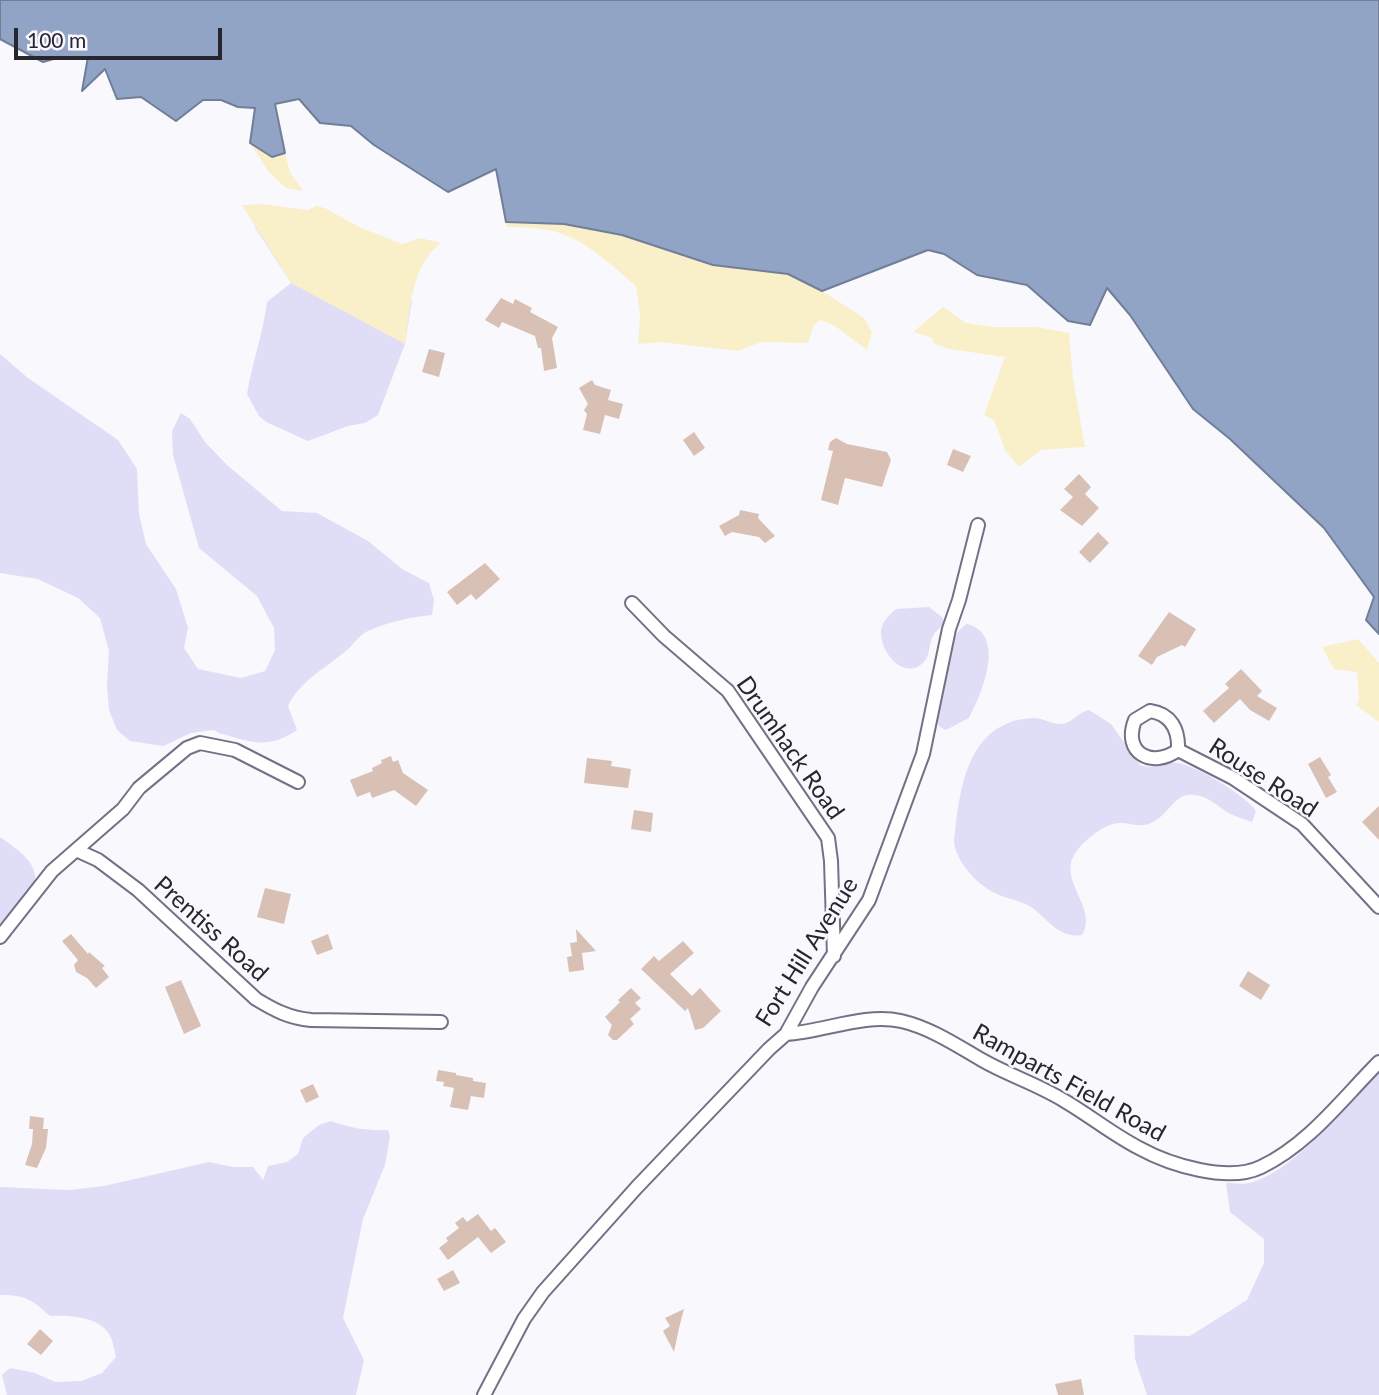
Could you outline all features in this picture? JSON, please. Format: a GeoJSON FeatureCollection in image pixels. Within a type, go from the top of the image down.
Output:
{"type":"FeatureCollection","features":[{"type":"Feature","properties":{"kind":"street","name":"Fort Hill Avenue"},"geometry":{"type":"LineString","coordinates":[[484,1395],[524,1319],[543,1292],[637,1187],[786,1034],[812,987],[869,900],[923,754],[949,629],[978,525]]}},
{"type":"Feature","properties":{"kind":"street","name":"Drumhack Road"},"geometry":{"type":"LineString","coordinates":[[632,603],[664,636],[728,691],[828,838],[834,956]]}},
{"type":"Feature","properties":{"kind":"street"},"geometry":{"type":"LineString","coordinates":[[0,937],[52,871],[123,809],[139,788],[173,758],[200,743],[235,750],[298,782]]}},
{"type":"Feature","properties":{"kind":"street","name":"Rouse Road"},"geometry":{"type":"LineString","coordinates":[[1178,750],[1233,778],[1302,824],[1379,907]]}},
{"type":"Feature","properties":{"kind":"street","name":"Prentiss Road"},"geometry":{"type":"LineString","coordinates":[[76,850],[98,860],[138,890],[256,999],[275,1010],[292,1018],[311,1020],[441,1022]]}},
{"type":"Feature","properties":{"kind":"street","name":"Ramparts Field Road"},"geometry":{"type":"LineString","coordinates":[[786,1034],[883,1018],[925,1029],[982,1061],[1060,1098],[1141,1149],[1175,1163],[1220,1174],[1241,1173],[1259,1168],[1286,1153],[1303,1140],[1379,1062]]}},
{"type":"Feature","properties":{"kind":"shaded area"},"geometry":{"type":"Polygon","coordinates":[[[0,0],[1379,0],[1379,634],[1366,620],[1374,597],[1324,528],[1230,439],[1193,409],[1130,315],[1107,288],[1090,325],[1068,321],[1027,285],[977,275],[944,254],[928,250],[822,291],[788,274],[713,265],[622,235],[564,224],[506,222],[496,169],[448,192],[374,145],[351,126],[320,123],[299,99],[275,104],[285,153],[272,157],[250,143],[255,108],[238,107],[221,100],[203,100],[176,121],[141,97],[117,99],[105,69],[82,91],[88,57],[57,58],[43,62],[0,39],[0,0]]]}},
{"type":"Feature","properties":{"kind":"shaded area"},"geometry":{"type":"Polygon","coordinates":[[[254,226],[412,300],[405,344],[378,415],[365,423],[348,426],[308,441],[266,422],[259,416],[247,394],[267,302],[291,283],[254,226]]]}},
{"type":"Feature","properties":{"kind":"shaded area"},"geometry":{"type":"Polygon","coordinates":[[[0,354],[28,378],[118,440],[137,469],[139,514],[146,544],[176,589],[188,628],[184,648],[198,669],[241,678],[265,671],[275,650],[274,628],[257,596],[199,548],[173,455],[172,431],[181,413],[190,419],[205,442],[227,465],[282,511],[317,513],[368,541],[402,569],[429,583],[434,600],[432,615],[392,623],[362,634],[348,649],[300,688],[288,706],[297,730],[277,740],[259,742],[240,739],[214,730],[191,733],[163,746],[130,741],[117,730],[109,710],[109,651],[100,618],[78,598],[38,579],[0,573],[0,354]]]}},
{"type":"Feature","properties":{"kind":"shaded area"},"geometry":{"type":"Polygon","coordinates":[[[929,607],[943,618],[944,624],[933,636],[923,663],[911,669],[896,664],[882,642],[882,626],[886,618],[896,609],[929,607]]]}},
{"type":"Feature","properties":{"kind":"shaded area"},"geometry":{"type":"Polygon","coordinates":[[[967,624],[979,630],[986,640],[988,666],[980,695],[969,718],[946,730],[934,719],[941,682],[954,640],[967,624]]]}},
{"type":"Feature","properties":{"kind":"shaded area"},"geometry":{"type":"Polygon","coordinates":[[[1089,710],[1111,724],[1140,765],[1186,765],[1232,790],[1256,811],[1252,822],[1230,813],[1204,797],[1188,795],[1177,800],[1149,824],[1113,824],[1094,834],[1077,851],[1071,863],[1073,881],[1086,917],[1082,935],[1074,935],[1060,931],[1027,905],[999,895],[981,884],[959,858],[954,843],[959,802],[970,762],[980,745],[994,731],[1011,722],[1034,718],[1057,724],[1064,723],[1089,710]]]}},
{"type":"Feature","properties":{"kind":"shaded area"},"geometry":{"type":"Polygon","coordinates":[[[0,837],[28,860],[35,875],[30,893],[0,926],[0,837]]]}},
{"type":"Feature","properties":{"kind":"shaded area"},"geometry":{"type":"Polygon","coordinates":[[[1379,1073],[1379,1395],[1147,1395],[1135,1359],[1134,1335],[1190,1336],[1247,1300],[1264,1263],[1264,1239],[1230,1212],[1226,1183],[1253,1182],[1287,1164],[1379,1073]]]}},
{"type":"Feature","properties":{"kind":"shaded area"},"geometry":{"type":"Polygon","coordinates":[[[331,1121],[345,1126],[388,1130],[390,1136],[385,1165],[363,1219],[343,1318],[364,1360],[356,1395],[7,1395],[2,1375],[10,1368],[35,1373],[55,1382],[81,1381],[102,1373],[116,1357],[110,1336],[98,1323],[74,1317],[50,1316],[28,1299],[0,1295],[0,1187],[69,1190],[104,1186],[209,1162],[233,1167],[253,1167],[263,1180],[268,1166],[287,1162],[298,1154],[303,1138],[319,1125],[331,1121]]]}},
{"type":"Feature","properties":{"kind":"sand"},"geometry":{"type":"Polygon","coordinates":[[[250,143],[272,157],[285,153],[290,172],[303,191],[286,188],[268,171],[250,143]]]}},
{"type":"Feature","properties":{"kind":"sand"},"geometry":{"type":"Polygon","coordinates":[[[261,204],[308,210],[316,206],[402,244],[420,238],[441,243],[423,263],[418,276],[405,344],[291,283],[242,205],[261,204]]]}},
{"type":"Feature","properties":{"kind":"sand"},"geometry":{"type":"Polygon","coordinates":[[[506,222],[563,224],[622,235],[713,265],[788,274],[822,291],[864,318],[872,332],[867,350],[835,326],[820,320],[814,325],[808,343],[761,342],[738,351],[661,342],[638,344],[640,315],[636,286],[603,258],[575,240],[558,232],[506,227],[506,222]]]}},
{"type":"Feature","properties":{"kind":"sand"},"geometry":{"type":"Polygon","coordinates":[[[943,307],[966,323],[993,327],[1037,327],[1069,333],[1073,378],[1085,447],[1041,450],[1019,467],[1005,450],[994,420],[984,415],[1005,357],[949,349],[933,343],[933,338],[913,332],[943,307]]]}},
{"type":"Feature","properties":{"kind":"sand"},"geometry":{"type":"Polygon","coordinates":[[[1358,639],[1379,663],[1379,722],[1356,705],[1359,700],[1357,672],[1334,669],[1322,647],[1358,639]]]}},
{"type":"Feature","properties":{"kind":"building"},"geometry":{"type":"Polygon","coordinates":[[[501,298],[513,304],[515,299],[532,308],[530,312],[558,327],[552,338],[557,368],[544,371],[541,348],[538,348],[535,336],[502,322],[499,328],[485,320],[501,298]]]}},
{"type":"Feature","properties":{"kind":"building"},"geometry":{"type":"Polygon","coordinates":[[[429,349],[445,353],[439,377],[422,372],[429,349]]]}},
{"type":"Feature","properties":{"kind":"building"},"geometry":{"type":"Polygon","coordinates":[[[592,380],[595,385],[611,390],[608,400],[623,404],[619,419],[605,415],[600,434],[583,430],[587,414],[584,410],[588,404],[579,388],[592,380]]]}},
{"type":"Feature","properties":{"kind":"building"},"geometry":{"type":"Polygon","coordinates":[[[694,432],[705,448],[694,456],[683,440],[694,432]]]}},
{"type":"Feature","properties":{"kind":"building"},"geometry":{"type":"Polygon","coordinates":[[[836,438],[847,444],[887,452],[891,460],[882,487],[845,478],[838,505],[821,500],[833,451],[828,450],[830,442],[836,438]]]}},
{"type":"Feature","properties":{"kind":"building"},"geometry":{"type":"Polygon","coordinates":[[[953,449],[971,456],[963,472],[947,465],[953,449]]]}},
{"type":"Feature","properties":{"kind":"building"},"geometry":{"type":"Polygon","coordinates":[[[1079,474],[1091,487],[1085,494],[1099,508],[1082,526],[1060,510],[1073,497],[1064,489],[1079,474]]]}},
{"type":"Feature","properties":{"kind":"building"},"geometry":{"type":"Polygon","coordinates":[[[740,510],[759,514],[758,518],[775,536],[765,543],[759,537],[732,532],[725,536],[719,526],[739,515],[740,510]]]}},
{"type":"Feature","properties":{"kind":"building"},"geometry":{"type":"Polygon","coordinates":[[[1098,532],[1109,543],[1090,563],[1079,552],[1098,532]]]}},
{"type":"Feature","properties":{"kind":"building"},"geometry":{"type":"Polygon","coordinates":[[[485,563],[500,579],[476,600],[471,594],[457,605],[447,592],[485,563]]]}},
{"type":"Feature","properties":{"kind":"building"},"geometry":{"type":"Polygon","coordinates":[[[1169,612],[1196,629],[1185,647],[1182,645],[1157,657],[1152,665],[1138,656],[1169,612]]]}},
{"type":"Feature","properties":{"kind":"building"},"geometry":{"type":"Polygon","coordinates":[[[1241,669],[1262,691],[1257,696],[1277,708],[1269,721],[1250,710],[1240,699],[1214,723],[1203,711],[1229,688],[1225,684],[1241,669]]]}},
{"type":"Feature","properties":{"kind":"building"},"geometry":{"type":"Polygon","coordinates":[[[391,756],[393,762],[398,760],[403,773],[428,790],[416,806],[394,790],[372,798],[370,792],[357,797],[350,780],[373,771],[372,768],[382,763],[381,760],[391,756]]]}},
{"type":"Feature","properties":{"kind":"building"},"geometry":{"type":"Polygon","coordinates":[[[1320,757],[1337,792],[1326,798],[1308,764],[1320,757]]]}},
{"type":"Feature","properties":{"kind":"building"},"geometry":{"type":"Polygon","coordinates":[[[587,758],[612,761],[611,766],[631,769],[628,788],[584,783],[587,758]]]}},
{"type":"Feature","properties":{"kind":"building"},"geometry":{"type":"Polygon","coordinates":[[[1379,806],[1379,840],[1362,822],[1379,806]]]}},
{"type":"Feature","properties":{"kind":"building"},"geometry":{"type":"Polygon","coordinates":[[[634,810],[653,813],[651,832],[631,829],[634,810]]]}},
{"type":"Feature","properties":{"kind":"building"},"geometry":{"type":"Polygon","coordinates":[[[265,888],[291,894],[284,924],[257,917],[265,888]]]}},
{"type":"Feature","properties":{"kind":"building"},"geometry":{"type":"Polygon","coordinates":[[[576,929],[596,951],[582,953],[584,970],[569,972],[567,957],[572,956],[570,943],[577,942],[576,929]]]}},
{"type":"Feature","properties":{"kind":"building"},"geometry":{"type":"Polygon","coordinates":[[[71,934],[88,954],[89,952],[105,966],[102,968],[109,977],[96,988],[87,978],[76,972],[74,965],[78,960],[62,941],[71,934]]]}},
{"type":"Feature","properties":{"kind":"building"},"geometry":{"type":"Polygon","coordinates":[[[328,934],[333,949],[317,955],[311,941],[328,934]]]}},
{"type":"Feature","properties":{"kind":"building"},"geometry":{"type":"Polygon","coordinates":[[[683,941],[694,953],[670,974],[692,996],[700,988],[721,1011],[703,1028],[695,1030],[688,1008],[685,1011],[641,969],[654,956],[659,961],[683,941]]]}},
{"type":"Feature","properties":{"kind":"building"},"geometry":{"type":"Polygon","coordinates":[[[1248,971],[1270,985],[1261,1000],[1239,986],[1248,971]]]}},
{"type":"Feature","properties":{"kind":"building"},"geometry":{"type":"Polygon","coordinates":[[[181,980],[201,1026],[184,1034],[165,987],[181,980]]]}},
{"type":"Feature","properties":{"kind":"building"},"geometry":{"type":"Polygon","coordinates":[[[631,988],[641,998],[635,1003],[641,1009],[630,1019],[634,1024],[617,1040],[613,1040],[608,1035],[612,1025],[605,1017],[631,988]]]}},
{"type":"Feature","properties":{"kind":"building"},"geometry":{"type":"Polygon","coordinates":[[[438,1070],[486,1083],[484,1098],[471,1096],[468,1110],[450,1107],[454,1088],[443,1086],[444,1082],[436,1081],[438,1070]]]}},
{"type":"Feature","properties":{"kind":"building"},"geometry":{"type":"Polygon","coordinates":[[[313,1084],[319,1097],[306,1103],[300,1090],[313,1084]]]}},
{"type":"Feature","properties":{"kind":"building"},"geometry":{"type":"Polygon","coordinates":[[[30,1116],[44,1118],[43,1129],[48,1129],[46,1148],[37,1168],[25,1165],[32,1144],[30,1116]]]}},
{"type":"Feature","properties":{"kind":"building"},"geometry":{"type":"Polygon","coordinates":[[[478,1214],[491,1231],[495,1228],[506,1242],[491,1253],[478,1237],[448,1260],[439,1248],[448,1241],[446,1238],[459,1228],[455,1223],[463,1217],[467,1222],[478,1214]]]}},
{"type":"Feature","properties":{"kind":"building"},"geometry":{"type":"Polygon","coordinates":[[[453,1270],[460,1283],[444,1291],[437,1279],[453,1270]]]}},
{"type":"Feature","properties":{"kind":"building"},"geometry":{"type":"Polygon","coordinates":[[[684,1309],[674,1352],[663,1331],[670,1326],[665,1318],[684,1309]]]}},
{"type":"Feature","properties":{"kind":"building"},"geometry":{"type":"Polygon","coordinates":[[[40,1329],[53,1341],[41,1355],[27,1344],[40,1329]]]}},
{"type":"Feature","properties":{"kind":"building"},"geometry":{"type":"Polygon","coordinates":[[[1081,1379],[1084,1395],[1058,1395],[1055,1384],[1081,1379]]]}}]}
